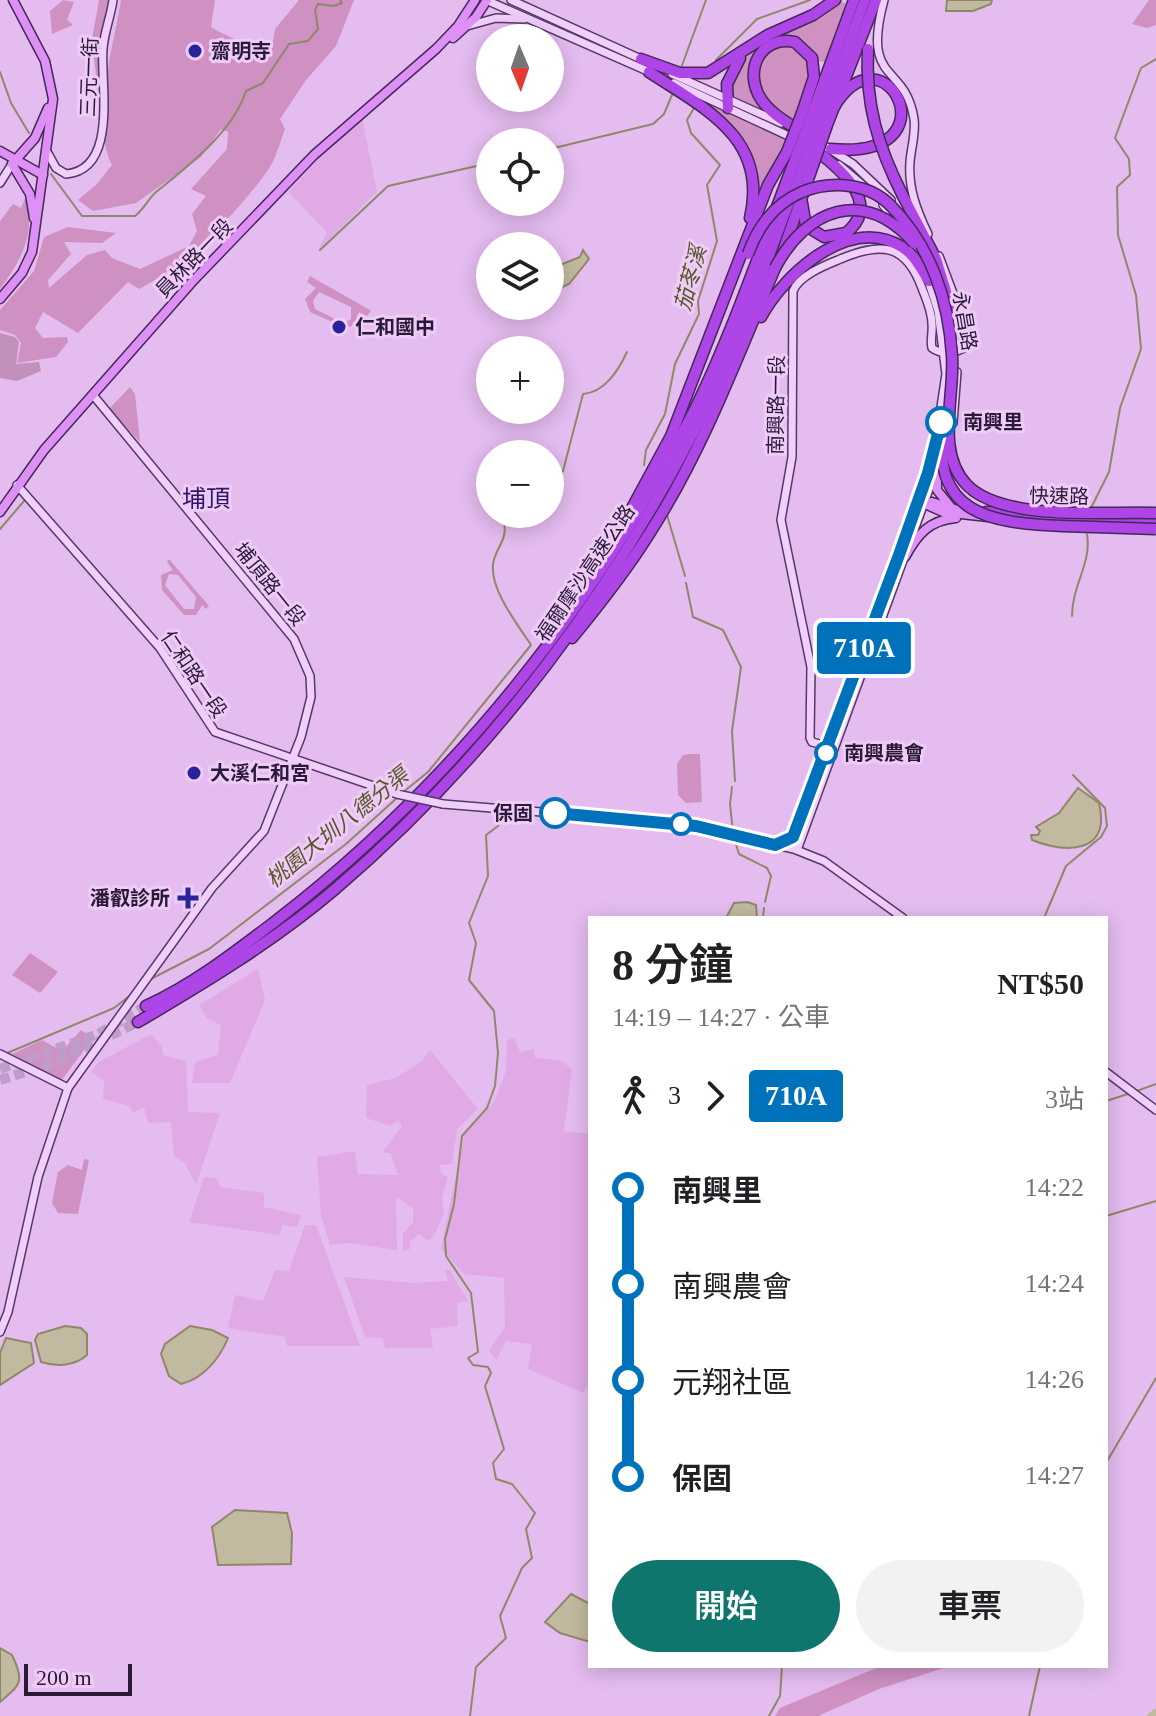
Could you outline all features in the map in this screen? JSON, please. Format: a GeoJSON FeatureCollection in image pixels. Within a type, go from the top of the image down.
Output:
{"type":"FeatureCollection","features":[{"type":"Feature","properties":{"kind":"highway"},"geometry":{"type":"LineString","coordinates":[[641,59],[680,73],[702,75],[835,0]]}},
{"type":"Feature","properties":{"kind":"highway","name":"福爾摩沙高速公路"},"geometry":{"type":"LineString","coordinates":[[146,1006],[165,1002],[248,955],[333,890],[443,785],[498,724],[592,601],[680,456],[728,357],[815,120],[854,0]]}},
{"type":"Feature","properties":{"kind":"highway","name":"福爾摩沙高速公路"},"geometry":{"type":"LineString","coordinates":[[815,120],[865,0]]}},
{"type":"Feature","properties":{"kind":"highway"},"geometry":{"type":"LineString","coordinates":[[834,107],[876,0]]}},
{"type":"Feature","properties":{"kind":"highway"},"geometry":{"type":"LineString","coordinates":[[876,0],[868,49],[870,113],[882,151],[936,259],[951,308]]}},
{"type":"Feature","properties":{"kind":"highway"},"geometry":{"type":"LineString","coordinates":[[800,131],[763,102],[754,83],[758,56],[773,43],[795,42],[812,58],[815,120],[801,159],[806,185],[801,212],[810,230],[832,237],[852,229],[860,216],[858,193],[827,152]]}},
{"type":"Feature","properties":{"kind":"highway"},"geometry":{"type":"LineString","coordinates":[[728,104],[733,68],[754,44]]}},
{"type":"Feature","properties":{"kind":"highway"},"geometry":{"type":"LineString","coordinates":[[649,72],[715,114],[745,156],[754,196],[738,263]]}},
{"type":"Feature","properties":{"kind":"highway"},"geometry":{"type":"LineString","coordinates":[[815,120],[834,107],[855,83],[873,79],[889,84],[897,93],[902,118],[894,134],[882,143],[863,149],[827,152]]}},
{"type":"Feature","properties":{"kind":"highway"},"geometry":{"type":"LineString","coordinates":[[671,436],[768,185],[801,159]]}},
{"type":"Feature","properties":{"kind":"highway","name":"福爾摩沙高速公路"},"geometry":{"type":"LineString","coordinates":[[138,1022],[297,904],[410,805],[561,629],[611,556],[696,406],[801,159]]}},
{"type":"Feature","properties":{"kind":"highway"},"geometry":{"type":"LineString","coordinates":[[498,724],[522,700],[595,610],[698,460],[752,334],[806,185]]}},
{"type":"Feature","properties":{"kind":"highway"},"geometry":{"type":"LineString","coordinates":[[561,629],[671,436],[702,369],[753,240],[771,212],[798,194],[822,186],[866,190],[887,201],[909,226],[939,285],[952,355],[951,452],[962,479],[979,496],[1011,507],[1156,515]]}},
{"type":"Feature","properties":{"kind":"highway"},"geometry":{"type":"LineString","coordinates":[[651,532],[705,430],[788,244],[820,217],[833,212],[862,212],[885,220],[907,235],[936,286],[949,365],[943,467],[958,499],[977,513],[1009,523],[1156,528]]}},
{"type":"Feature","properties":{"kind":"highway"},"geometry":{"type":"LineString","coordinates":[[752,334],[769,301],[799,267],[845,243],[867,240],[895,243],[914,257],[929,281]]}},
{"type":"Feature","properties":{"kind":"highway"},"geometry":{"type":"LineString","coordinates":[[985,512],[1095,518]]}},
{"type":"Feature","properties":{"kind":"highway"},"geometry":{"type":"LineString","coordinates":[[1003,518],[1156,515]]}},
{"type":"Feature","properties":{"kind":"main road"},"geometry":{"type":"LineString","coordinates":[[2,180],[35,138],[48,109],[46,78],[39,56],[10,0]]}},
{"type":"Feature","properties":{"kind":"main road"},"geometry":{"type":"LineString","coordinates":[[0,296],[22,273],[32,252],[53,99],[51,81],[40,48],[10,0]]}},
{"type":"Feature","properties":{"kind":"main road","name":"三元一街"},"geometry":{"type":"LineString","coordinates":[[43,175],[56,168],[66,174],[79,170],[95,153],[105,113],[103,48],[113,0]]}},
{"type":"Feature","properties":{"kind":"main road","name":"員林路一段"},"geometry":{"type":"LineString","coordinates":[[436,49],[465,17],[475,0]]}},
{"type":"Feature","properties":{"kind":"main road","name":"員林路一段"},"geometry":{"type":"LineString","coordinates":[[0,512],[17,485],[192,282],[301,168],[436,49],[467,26],[487,0]]}},
{"type":"Feature","properties":{"kind":"main road","name":"永昌路"},"geometry":{"type":"LineString","coordinates":[[487,0],[649,72],[800,131],[887,208],[909,240],[929,281],[945,352],[941,422],[905,557],[794,849]]}},
{"type":"Feature","properties":{"kind":"main road","name":"永昌路"},"geometry":{"type":"LineString","coordinates":[[511,0],[641,59],[827,152],[873,181],[911,224],[938,273],[951,308],[956,351],[953,421],[832,748]]}},
{"type":"Feature","properties":{"kind":"main road"},"geometry":{"type":"LineString","coordinates":[[520,0],[526,7]]}},
{"type":"Feature","properties":{"kind":"main road"},"geometry":{"type":"LineString","coordinates":[[884,0],[876,50],[883,69],[907,98],[914,118],[910,170],[914,201],[943,264],[970,340],[965,349],[945,352]]}},
{"type":"Feature","properties":{"kind":"main road"},"geometry":{"type":"LineString","coordinates":[[467,26],[496,18],[534,20]]}},
{"type":"Feature","properties":{"kind":"main road"},"geometry":{"type":"LineString","coordinates":[[35,138],[42,141],[56,168]]}},
{"type":"Feature","properties":{"kind":"main road"},"geometry":{"type":"LineString","coordinates":[[0,151],[35,176],[43,175]]}},
{"type":"Feature","properties":{"kind":"main road"},"geometry":{"type":"LineString","coordinates":[[0,157],[14,162],[34,206],[33,232],[23,265],[0,296]]}},
{"type":"Feature","properties":{"kind":"main road"},"geometry":{"type":"LineString","coordinates":[[2,180],[21,176]]}},
{"type":"Feature","properties":{"kind":"main road","name":"南興路一段"},"geometry":{"type":"LineString","coordinates":[[832,748],[812,742],[810,738],[811,667],[791,583],[781,520],[792,457],[794,286],[847,256],[871,249],[894,251],[910,263],[921,285],[933,324],[931,346],[945,352]]}},
{"type":"Feature","properties":{"kind":"main road","name":"埔頂路一段"},"geometry":{"type":"LineString","coordinates":[[66,1087],[208,886],[257,836],[311,697],[310,676],[302,651],[92,396]]}},
{"type":"Feature","properties":{"kind":"main road"},"geometry":{"type":"LineString","coordinates":[[937,468],[939,495],[950,506],[961,510]]}},
{"type":"Feature","properties":{"kind":"main road","name":"仁和路一段"},"geometry":{"type":"LineString","coordinates":[[17,485],[160,648],[211,729],[289,760],[397,794],[443,804],[675,823],[794,849],[851,878],[900,916]]}},
{"type":"Feature","properties":{"kind":"main road"},"geometry":{"type":"LineString","coordinates":[[921,502],[943,512],[973,516]]}},
{"type":"Feature","properties":{"kind":"main road","name":"快速路"},"geometry":{"type":"LineString","coordinates":[[921,502],[985,512],[1156,515]]}},
{"type":"Feature","properties":{"kind":"main road"},"geometry":{"type":"LineString","coordinates":[[905,557],[930,525],[946,519],[973,516]]}},
{"type":"Feature","properties":{"kind":"main road","name":"快速路"},"geometry":{"type":"LineString","coordinates":[[973,516],[1156,528]]}},
{"type":"Feature","properties":{"kind":"main road"},"geometry":{"type":"LineString","coordinates":[[1037,522],[1051,529]]}},
{"type":"Feature","properties":{"kind":"main road"},"geometry":{"type":"LineString","coordinates":[[775,845],[788,841],[801,830],[809,854]]}},
{"type":"Feature","properties":{"kind":"main road"},"geometry":{"type":"LineString","coordinates":[[0,1054],[66,1087]]}},
{"type":"Feature","properties":{"kind":"main road"},"geometry":{"type":"LineString","coordinates":[[1108,1073],[1156,1110]]}},
{"type":"Feature","properties":{"kind":"main road"},"geometry":{"type":"LineString","coordinates":[[0,1322],[39,1157],[66,1087]]}},
{"type":"Feature","properties":{"kind":"main road"},"geometry":{"type":"LineString","coordinates":[[0,1332],[8,1312],[43,1157],[66,1087]]}},
{"type":"Feature","properties":{"kind":"shaded area"},"geometry":{"type":"Polygon","coordinates":[[[63,0],[74,2],[67,20],[73,25],[52,34],[50,11],[63,0]]]}},
{"type":"Feature","properties":{"kind":"shaded area"},"geometry":{"type":"Polygon","coordinates":[[[99,0],[110,0],[101,39],[98,92],[92,39],[99,0]]]}},
{"type":"Feature","properties":{"kind":"shaded area"},"geometry":{"type":"Polygon","coordinates":[[[121,0],[215,0],[211,27],[233,38],[255,43],[273,41],[275,29],[299,0],[354,0],[336,46],[306,80],[280,119],[285,129],[271,166],[226,220],[193,252],[157,279],[139,289],[128,282],[78,333],[43,312],[35,328],[43,338],[67,337],[68,342],[56,357],[17,363],[21,343],[15,335],[0,330],[0,310],[34,271],[44,237],[68,227],[116,233],[102,243],[64,242],[71,254],[48,280],[49,288],[87,255],[105,250],[112,258],[140,269],[189,246],[197,231],[192,214],[206,196],[191,189],[227,149],[228,132],[221,129],[201,157],[136,203],[93,211],[78,200],[97,184],[112,165],[106,148],[103,106],[121,0]]]}},
{"type":"Feature","properties":{"kind":"shaded area"},"geometry":{"type":"Polygon","coordinates":[[[840,0],[846,4],[825,62],[818,61],[808,47],[788,38],[751,65],[769,113],[730,94],[733,76],[742,60],[755,47],[788,25],[840,0]]]}},
{"type":"Feature","properties":{"kind":"shaded area"},"geometry":{"type":"Polygon","coordinates":[[[947,0],[992,0],[991,4],[973,11],[946,11],[947,0]]]}},
{"type":"Feature","properties":{"kind":"shaded area"},"geometry":{"type":"Polygon","coordinates":[[[1149,0],[1156,0],[1156,25],[1147,28],[1132,24],[1149,0]]]}},
{"type":"Feature","properties":{"kind":"shaded area"},"geometry":{"type":"Polygon","coordinates":[[[795,45],[812,66],[795,123],[772,105],[761,83],[758,63],[771,48],[795,45]]]}},
{"type":"Feature","properties":{"kind":"shaded area"},"geometry":{"type":"Polygon","coordinates":[[[701,99],[788,140],[760,195],[752,167],[740,142],[701,99]]]}},
{"type":"Feature","properties":{"kind":"shaded area"},"geometry":{"type":"Polygon","coordinates":[[[362,118],[377,192],[318,250],[327,232],[288,192],[330,146],[362,118]]]}},
{"type":"Feature","properties":{"kind":"shaded area"},"geometry":{"type":"Polygon","coordinates":[[[26,196],[29,222],[25,245],[0,289],[0,221],[13,204],[21,208],[26,196]]]}},
{"type":"Feature","properties":{"kind":"shaded area"},"geometry":{"type":"Polygon","coordinates":[[[583,250],[589,259],[564,286],[564,263],[580,257],[583,250]]]}},
{"type":"Feature","properties":{"kind":"shaded area"},"geometry":{"type":"Polygon","coordinates":[[[310,276],[371,311],[367,316],[359,312],[354,325],[346,328],[310,312],[305,299],[316,288],[307,282],[310,276]],[[319,292],[313,301],[315,309],[343,323],[351,319],[351,307],[319,292]]]}},
{"type":"Feature","properties":{"kind":"shaded area"},"geometry":{"type":"Polygon","coordinates":[[[0,333],[15,337],[19,342],[16,364],[39,362],[41,371],[17,381],[0,378],[0,333]]]}},
{"type":"Feature","properties":{"kind":"shaded area"},"geometry":{"type":"Polygon","coordinates":[[[130,387],[135,394],[140,442],[109,409],[130,387]]]}},
{"type":"Feature","properties":{"kind":"shaded area"},"geometry":{"type":"Polygon","coordinates":[[[169,559],[209,606],[206,609],[202,605],[196,615],[184,615],[162,590],[161,575],[173,570],[167,562],[169,559]],[[169,574],[165,585],[184,609],[194,609],[196,597],[178,575],[169,574]]]}},
{"type":"Feature","properties":{"kind":"shaded area"},"geometry":{"type":"Polygon","coordinates":[[[700,754],[702,802],[686,803],[678,795],[677,764],[683,755],[700,754]]]}},
{"type":"Feature","properties":{"kind":"shaded area"},"geometry":{"type":"Polygon","coordinates":[[[1078,788],[1099,803],[1101,820],[1099,832],[1093,840],[1084,846],[1072,848],[1032,840],[1031,835],[1038,835],[1040,831],[1036,827],[1059,813],[1078,788]]]}},
{"type":"Feature","properties":{"kind":"shaded area"},"geometry":{"type":"Polygon","coordinates":[[[734,903],[756,905],[757,916],[727,916],[734,903]]]}},
{"type":"Feature","properties":{"kind":"shaded area"},"geometry":{"type":"Polygon","coordinates":[[[30,953],[58,972],[40,993],[12,975],[30,953]]]}},
{"type":"Feature","properties":{"kind":"shaded area"},"geometry":{"type":"Polygon","coordinates":[[[258,969],[265,1000],[230,1083],[192,1083],[195,1062],[218,1055],[221,1025],[207,1018],[199,1005],[258,969]]]}},
{"type":"Feature","properties":{"kind":"shaded area"},"geometry":{"type":"Polygon","coordinates":[[[81,1030],[93,1038],[61,1081],[12,1054],[42,1040],[62,1051],[81,1030]]]}},
{"type":"Feature","properties":{"kind":"shaded area"},"geometry":{"type":"Polygon","coordinates":[[[151,1034],[162,1047],[163,1055],[186,1061],[188,1112],[220,1113],[196,1184],[184,1162],[174,1157],[171,1122],[148,1123],[144,1107],[133,1113],[129,1106],[103,1099],[104,1081],[91,1072],[99,1062],[151,1034]]]}},
{"type":"Feature","properties":{"kind":"shaded area"},"geometry":{"type":"Polygon","coordinates":[[[514,1038],[520,1052],[534,1049],[535,1058],[560,1060],[572,1069],[564,1131],[588,1134],[588,1386],[583,1393],[528,1369],[532,1344],[506,1341],[496,1360],[489,1351],[505,1327],[504,1278],[464,1274],[441,1248],[464,1136],[494,1102],[506,1071],[507,1040],[514,1038]]]}},
{"type":"Feature","properties":{"kind":"shaded area"},"geometry":{"type":"Polygon","coordinates":[[[430,1050],[478,1109],[457,1129],[452,1164],[440,1165],[441,1174],[448,1177],[442,1198],[444,1213],[433,1238],[428,1240],[419,1234],[410,1241],[410,1249],[403,1251],[403,1233],[413,1223],[413,1208],[398,1198],[397,1250],[349,1243],[330,1245],[321,1215],[317,1157],[355,1151],[358,1174],[398,1175],[390,1153],[382,1153],[402,1126],[398,1120],[390,1126],[366,1118],[367,1085],[396,1078],[422,1061],[430,1050]]]}},
{"type":"Feature","properties":{"kind":"shaded area"},"geometry":{"type":"Polygon","coordinates":[[[84,1159],[89,1160],[78,1214],[58,1213],[52,1203],[58,1172],[68,1165],[82,1170],[84,1159]]]}},
{"type":"Feature","properties":{"kind":"shaded area"},"geometry":{"type":"Polygon","coordinates":[[[204,1177],[216,1178],[221,1187],[264,1193],[264,1207],[301,1215],[297,1227],[283,1225],[280,1235],[189,1222],[204,1177]]]}},
{"type":"Feature","properties":{"kind":"shaded area"},"geometry":{"type":"Polygon","coordinates":[[[305,1225],[316,1225],[360,1346],[287,1346],[285,1337],[228,1328],[235,1295],[263,1301],[275,1270],[289,1271],[305,1225]]]}},
{"type":"Feature","properties":{"kind":"shaded area"},"geometry":{"type":"Polygon","coordinates":[[[445,1270],[450,1270],[468,1301],[457,1303],[458,1326],[430,1329],[433,1348],[385,1348],[383,1338],[365,1337],[344,1277],[414,1283],[448,1281],[445,1270]]]}},
{"type":"Feature","properties":{"kind":"shaded area"},"geometry":{"type":"Polygon","coordinates":[[[65,1326],[81,1328],[87,1334],[87,1355],[66,1364],[41,1362],[35,1340],[38,1334],[65,1326]]]}},
{"type":"Feature","properties":{"kind":"shaded area"},"geometry":{"type":"Polygon","coordinates":[[[190,1326],[212,1330],[228,1338],[210,1367],[196,1378],[181,1384],[169,1376],[161,1354],[165,1344],[190,1326]]]}},
{"type":"Feature","properties":{"kind":"shaded area"},"geometry":{"type":"Polygon","coordinates":[[[6,1338],[31,1343],[34,1363],[0,1385],[0,1353],[6,1338]]]}},
{"type":"Feature","properties":{"kind":"shaded area"},"geometry":{"type":"Polygon","coordinates":[[[235,1510],[287,1513],[292,1533],[291,1564],[218,1565],[212,1527],[235,1510]]]}},
{"type":"Feature","properties":{"kind":"shaded area"},"geometry":{"type":"Polygon","coordinates":[[[571,1594],[588,1603],[588,1641],[560,1633],[545,1622],[571,1594]]]}},
{"type":"Feature","properties":{"kind":"shaded area"},"geometry":{"type":"Polygon","coordinates":[[[0,1648],[12,1655],[19,1678],[16,1687],[0,1702],[0,1648]]]}},
{"type":"Feature","properties":{"kind":"shaded area"},"geometry":{"type":"Polygon","coordinates":[[[876,1668],[944,1668],[879,1689],[818,1716],[775,1716],[780,1708],[876,1668]]]}},
{"type":"Feature","properties":{"kind":"waterway"},"geometry":{"type":"LineString","coordinates":[[51,174],[82,216],[135,216],[156,192],[195,160],[220,134],[231,121],[246,91],[263,83],[289,44],[308,41],[318,29],[315,10],[318,4],[334,6],[342,3],[340,0]]}},
{"type":"Feature","properties":{"kind":"waterway"},"geometry":{"type":"LineString","coordinates":[[681,68],[706,0]]}},
{"type":"Feature","properties":{"kind":"waterway","name":"茄苳溪"},"geometry":{"type":"LineString","coordinates":[[716,60],[757,19],[810,0]]}},
{"type":"Feature","properties":{"kind":"waterway"},"geometry":{"type":"LineString","coordinates":[[1091,508],[1109,472],[1120,408],[1141,349],[1136,295],[1118,235],[1117,187],[1130,175],[1129,159],[1115,138],[1141,68],[1156,59]]}},
{"type":"Feature","properties":{"kind":"waterway"},"geometry":{"type":"LineString","coordinates":[[0,72],[11,103],[29,133]]}},
{"type":"Feature","properties":{"kind":"waterway"},"geometry":{"type":"LineString","coordinates":[[564,146],[653,124],[664,114],[672,95]]}},
{"type":"Feature","properties":{"kind":"waterway","name":"茄苳溪"},"geometry":{"type":"LineString","coordinates":[[644,465],[646,450],[665,414],[675,364],[699,314],[698,301],[717,241],[707,185],[720,165],[691,133],[687,120],[694,108]]}},
{"type":"Feature","properties":{"kind":"waterway"},"geometry":{"type":"LineString","coordinates":[[320,250],[388,186],[476,166]]}},
{"type":"Feature","properties":{"kind":"waterway","name":"桃園大圳八德分渠"},"geometry":{"type":"LineString","coordinates":[[564,467],[583,394],[604,385],[627,352]]}},
{"type":"Feature","properties":{"kind":"waterway"},"geometry":{"type":"LineString","coordinates":[[0,529],[24,501]]}},
{"type":"Feature","properties":{"kind":"waterway","name":"茄苳溪"},"geometry":{"type":"LineString","coordinates":[[667,515],[685,576]]}},
{"type":"Feature","properties":{"kind":"waterway","name":"桃園大圳八德分渠"},"geometry":{"type":"LineString","coordinates":[[402,793],[428,772],[531,645],[506,607],[493,574],[494,558],[505,528]]}},
{"type":"Feature","properties":{"kind":"waterway"},"geometry":{"type":"LineString","coordinates":[[1072,616],[1087,555],[1087,534]]}},
{"type":"Feature","properties":{"kind":"waterway","name":"茄苳溪"},"geometry":{"type":"LineString","coordinates":[[686,583],[693,617],[723,630],[741,667],[732,731],[735,781]]}},
{"type":"Feature","properties":{"kind":"waterway"},"geometry":{"type":"LineString","coordinates":[[1045,916],[1066,866],[1101,837],[1107,826],[1105,808],[1073,775]]}},
{"type":"Feature","properties":{"kind":"waterway","name":"茄苳溪"},"geometry":{"type":"LineString","coordinates":[[732,787],[733,832]]}},
{"type":"Feature","properties":{"kind":"waterway","name":"桃園大圳八德分渠"},"geometry":{"type":"LineString","coordinates":[[149,980],[209,949],[346,844],[398,797]]}},
{"type":"Feature","properties":{"kind":"waterway"},"geometry":{"type":"LineString","coordinates":[[470,1716],[476,1667],[506,1638],[500,1616],[522,1568],[532,1558],[526,1529],[535,1513],[512,1484],[496,1479],[493,1463],[504,1449],[485,1386],[491,1373],[488,1367],[473,1365],[468,1358],[478,1352],[471,1293],[446,1256],[445,1239],[454,1204],[462,1136],[487,1108],[495,1086],[498,1053],[494,1011],[469,980],[476,943],[469,923],[488,876],[486,835],[498,826],[502,816]]}},
{"type":"Feature","properties":{"kind":"waterway","name":"茄苳溪"},"geometry":{"type":"LineString","coordinates":[[734,838],[739,854],[767,868],[771,876],[765,902]]}},
{"type":"Feature","properties":{"kind":"waterway","name":"茄苳溪"},"geometry":{"type":"LineString","coordinates":[[763,916],[764,908]]}},
{"type":"Feature","properties":{"kind":"waterway","name":"桃園大圳八德分渠"},"geometry":{"type":"LineString","coordinates":[[5,1054],[114,1008],[132,994]]}},
{"type":"Feature","properties":{"kind":"waterway"},"geometry":{"type":"LineString","coordinates":[[1134,1092],[1156,1084]]}},
{"type":"Feature","properties":{"kind":"waterway"},"geometry":{"type":"LineString","coordinates":[[1108,1100],[1128,1094]]}},
{"type":"Feature","properties":{"kind":"waterway"},"geometry":{"type":"LineString","coordinates":[[1108,1215],[1156,1201]]}},
{"type":"Feature","properties":{"kind":"waterway"},"geometry":{"type":"LineString","coordinates":[[1108,1460],[1156,1378]]}},
{"type":"Feature","properties":{"kind":"waterway","name":"茄苳溪"},"geometry":{"type":"LineString","coordinates":[[769,1716],[780,1696],[782,1668]]}},
{"type":"Feature","properties":{"kind":"waterway"},"geometry":{"type":"LineString","coordinates":[[1029,1716],[1040,1668]]}},
{"type":"Feature","properties":{"kind":"waterway"},"geometry":{"type":"LineString","coordinates":[[1151,1716],[1156,1712]]}},
{"type":"Feature","properties":{"kind":"tunnel"},"geometry":{"type":"LineString","coordinates":[[0,1069],[98,1034],[146,1006]]}},
{"type":"Feature","properties":{"kind":"tunnel"},"geometry":{"type":"LineString","coordinates":[[0,1080],[56,1062],[138,1022]]}},
{"type":"Feature","properties":{"kind":"bus line","name":"710A"},"geometry":{"type":"LineString","coordinates":[[555,813],[696,826],[775,845],[793,837],[899,555],[928,473],[941,422]]}},
{"type":"Feature","properties":{"kind":"place","name":"齋明寺"},"geometry":{"type":"Point","coordinates":[195,51]}},
{"type":"Feature","properties":{"kind":"place","name":"仁和國中"},"geometry":{"type":"Point","coordinates":[339,327]}},
{"type":"Feature","properties":{"kind":"place","name":"南興里"},"geometry":{"type":"Point","coordinates":[941,422]}},
{"type":"Feature","properties":{"kind":"place","name":"南興農會"},"geometry":{"type":"Point","coordinates":[826,753]}},
{"type":"Feature","properties":{"kind":"place","name":"大溪仁和宮"},"geometry":{"type":"Point","coordinates":[194,773]}},
{"type":"Feature","properties":{"kind":"place","name":"保固"},"geometry":{"type":"Point","coordinates":[555,813]}},
{"type":"Feature","properties":{"kind":"place","name":"潘叡診所"},"geometry":{"type":"Point","coordinates":[188,898]}},
{"type":"Feature","properties":{"kind":"district","name":"埔頂"},"geometry":{"type":"Point","coordinates":[206,499]}}]}
